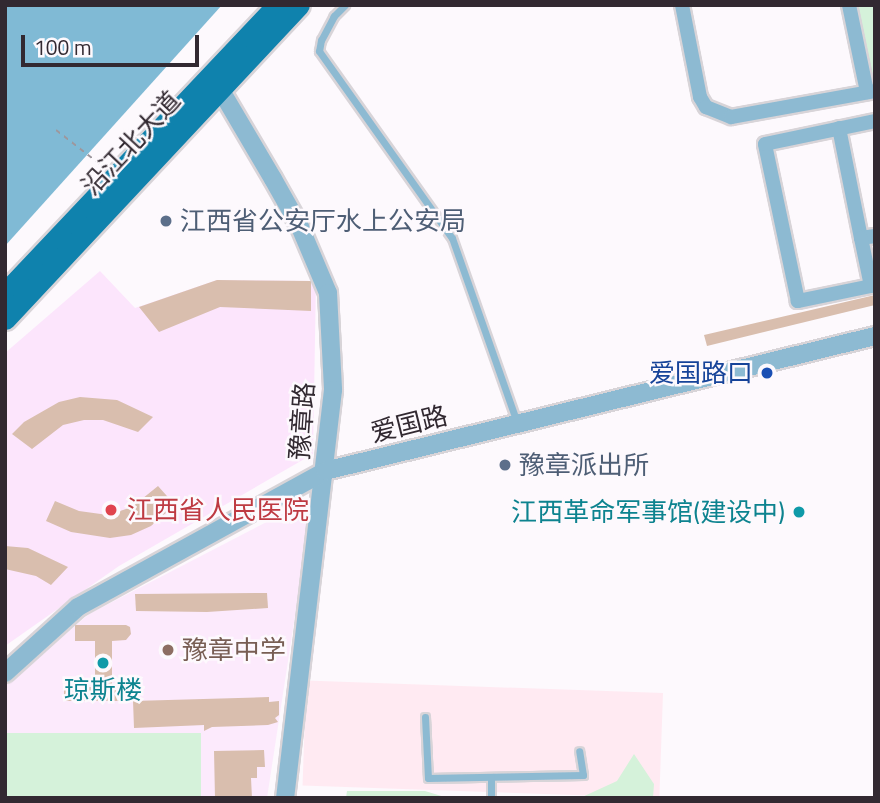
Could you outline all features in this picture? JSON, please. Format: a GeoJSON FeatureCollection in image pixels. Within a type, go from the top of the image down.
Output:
{"type":"FeatureCollection","features":[{"type":"Feature","properties":{"kind":"main road","name":"沿江北大道"},"geometry":{"type":"LineString","coordinates":[[5,319],[214,84],[277,5]]}},
{"type":"Feature","properties":{"kind":"main road","name":"沿江北大道"},"geometry":{"type":"LineString","coordinates":[[5,293],[116,176],[299,5]]}},
{"type":"Feature","properties":{"kind":"street"},"geometry":{"type":"LineString","coordinates":[[684,6],[700,97],[706,107],[731,117],[871,91],[849,5]]}},
{"type":"Feature","properties":{"kind":"street","name":"豫章路"},"geometry":{"type":"LineString","coordinates":[[214,84],[300,227],[328,293],[332,390],[325,471],[285,798]]}},
{"type":"Feature","properties":{"kind":"street"},"geometry":{"type":"LineString","coordinates":[[839,128],[868,237],[873,285],[798,301],[765,144],[839,128],[875,121]]}},
{"type":"Feature","properties":{"kind":"street","name":"爱国路"},"geometry":{"type":"LineString","coordinates":[[5,673],[78,607],[325,471],[875,336]]}},
{"type":"Feature","properties":{"kind":"lane"},"geometry":{"type":"LineString","coordinates":[[345,5],[334,16],[321,40],[319,51],[452,238],[517,425]]}},
{"type":"Feature","properties":{"kind":"lane"},"geometry":{"type":"LineString","coordinates":[[425,717],[428,778],[583,775],[579,751]]}},
{"type":"Feature","properties":{"kind":"lane"},"geometry":{"type":"LineString","coordinates":[[491,777],[491,798]]}},
{"type":"Feature","properties":{"kind":"path"},"geometry":{"type":"LineString","coordinates":[[56,130],[116,176]]}},
{"type":"Feature","properties":{"kind":"shaded area","name":"江西省人民医院"},"geometry":{"type":"Polygon","coordinates":[[[100,271],[135,308],[217,280],[316,281],[313,454],[119,566],[5,646],[5,353],[100,271]]]}},
{"type":"Feature","properties":{"kind":"shaded area","name":"豫章中学"},"geometry":{"type":"Polygon","coordinates":[[[313,498],[267,798],[5,798],[5,686],[89,614],[313,498]]]}},
{"type":"Feature","properties":{"kind":"shaded area"},"geometry":{"type":"Polygon","coordinates":[[[306,681],[663,693],[659,798],[303,785],[306,681]]]}},
{"type":"Feature","properties":{"kind":"green space"},"geometry":{"type":"Polygon","coordinates":[[[857,5],[875,5],[875,76],[871,73],[857,5]]]}},
{"type":"Feature","properties":{"kind":"green space"},"geometry":{"type":"Polygon","coordinates":[[[5,733],[201,733],[201,798],[5,798],[5,733]]]}},
{"type":"Feature","properties":{"kind":"green space"},"geometry":{"type":"Polygon","coordinates":[[[634,754],[654,784],[653,798],[580,798],[617,781],[634,754]]]}},
{"type":"Feature","properties":{"kind":"green space"},"geometry":{"type":"Polygon","coordinates":[[[347,791],[425,791],[448,798],[346,798],[347,791]]]}},
{"type":"Feature","properties":{"kind":"water"},"geometry":{"type":"Polygon","coordinates":[[[5,5],[222,5],[5,246],[5,5]]]}},
{"type":"Feature","properties":{"kind":"building"},"geometry":{"type":"Polygon","coordinates":[[[217,280],[311,281],[311,311],[220,307],[159,332],[139,307],[217,280]]]}},
{"type":"Feature","properties":{"kind":"building"},"geometry":{"type":"Polygon","coordinates":[[[875,295],[875,305],[707,346],[704,335],[875,295]]]}},
{"type":"Feature","properties":{"kind":"building"},"geometry":{"type":"Polygon","coordinates":[[[80,397],[117,400],[153,417],[138,432],[103,420],[84,420],[63,425],[32,449],[12,434],[24,422],[59,402],[80,397]]]}},
{"type":"Feature","properties":{"kind":"building"},"geometry":{"type":"Polygon","coordinates":[[[158,486],[175,505],[151,526],[131,535],[110,538],[71,532],[46,521],[55,501],[79,511],[108,515],[132,507],[158,486]]]}},
{"type":"Feature","properties":{"kind":"building"},"geometry":{"type":"Polygon","coordinates":[[[5,546],[28,548],[68,567],[51,585],[36,576],[5,569],[5,546]]]}},
{"type":"Feature","properties":{"kind":"building"},"geometry":{"type":"Polygon","coordinates":[[[267,593],[268,608],[207,612],[136,611],[135,594],[267,593]]]}},
{"type":"Feature","properties":{"kind":"building","name":"琼斯楼"},"geometry":{"type":"Polygon","coordinates":[[[75,625],[130,627],[131,634],[126,640],[112,641],[112,687],[127,687],[132,692],[133,701],[64,701],[64,687],[95,687],[95,641],[75,641],[75,625]]]}},
{"type":"Feature","properties":{"kind":"building"},"geometry":{"type":"Polygon","coordinates":[[[269,697],[269,702],[279,701],[279,715],[275,718],[278,722],[268,725],[212,727],[204,731],[204,725],[134,728],[133,701],[269,697]]]}},
{"type":"Feature","properties":{"kind":"building"},"geometry":{"type":"Polygon","coordinates":[[[264,750],[265,767],[257,767],[257,778],[251,778],[252,798],[215,798],[214,751],[264,750]]]}},
{"type":"Feature","properties":{"kind":"place","name":"江西省公安厅水上公安局"},"geometry":{"type":"Point","coordinates":[166,221]}},
{"type":"Feature","properties":{"kind":"place","name":"爱国路口"},"geometry":{"type":"Point","coordinates":[767,373]}},
{"type":"Feature","properties":{"kind":"place","name":"豫章派出所"},"geometry":{"type":"Point","coordinates":[505,465]}},
{"type":"Feature","properties":{"kind":"place","name":"江西省人民医院"},"geometry":{"type":"Point","coordinates":[111,510]}},
{"type":"Feature","properties":{"kind":"place","name":"江西革命军事馆(建设中)"},"geometry":{"type":"Point","coordinates":[799,512]}},
{"type":"Feature","properties":{"kind":"place","name":"豫章中学"},"geometry":{"type":"Point","coordinates":[168,650]}},
{"type":"Feature","properties":{"kind":"place","name":"琼斯楼"},"geometry":{"type":"Point","coordinates":[103,663]}}]}
